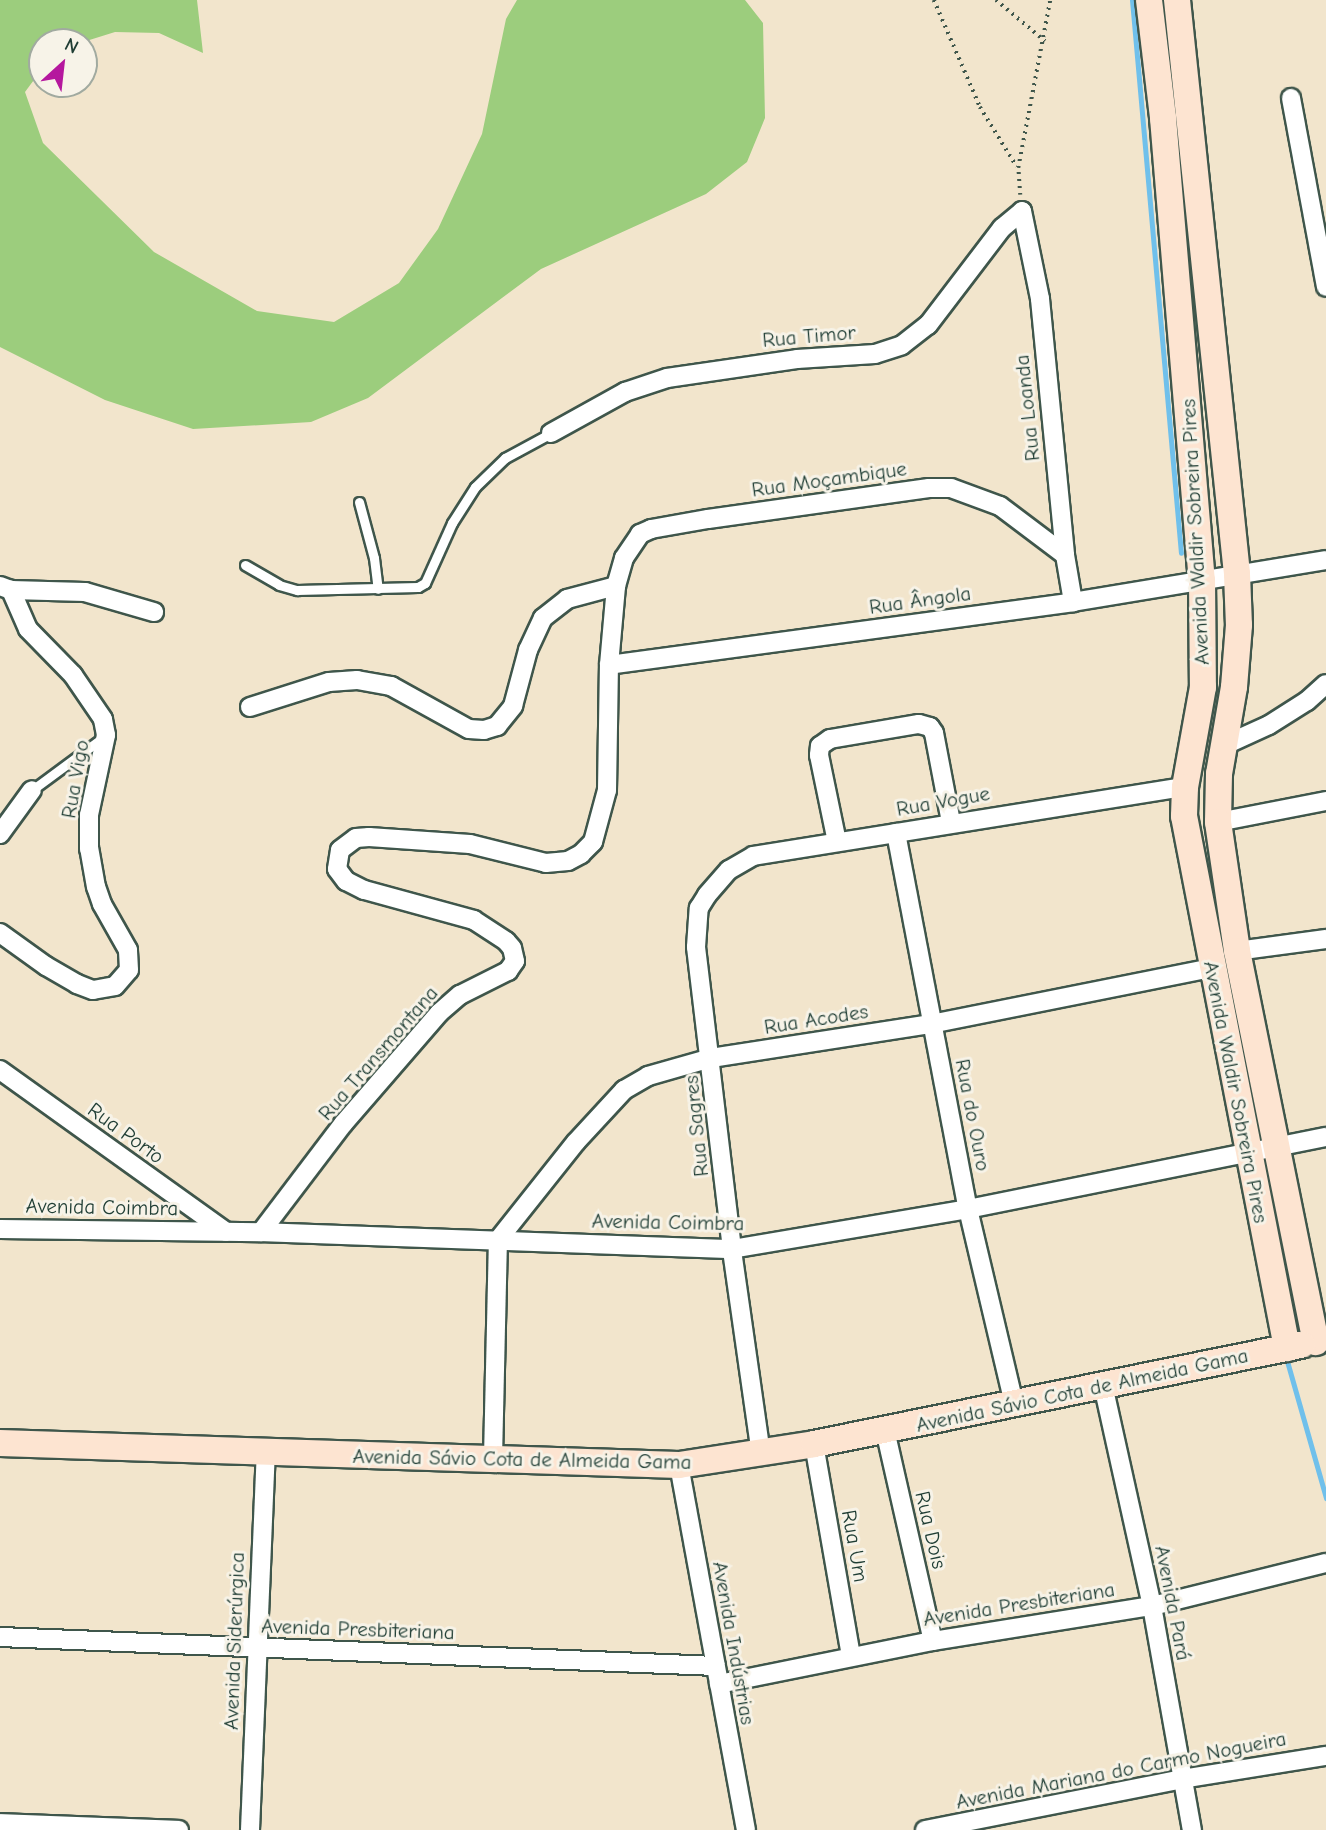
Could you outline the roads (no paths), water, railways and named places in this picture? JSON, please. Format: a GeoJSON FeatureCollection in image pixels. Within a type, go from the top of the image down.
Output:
{"type":"FeatureCollection","features":[{"type":"Feature","properties":{"kind":"street","name":"Avenida Waldir Sobreira Pires"},"geometry":{"type":"LineString","coordinates":[[1149,0],[1163,118],[1202,580],[1203,687],[1185,787],[1184,816],[1287,1348]]}},
{"type":"Feature","properties":{"kind":"street","name":"Avenida Waldir Sobreira Pires"},"geometry":{"type":"LineString","coordinates":[[1177,0],[1237,574],[1239,625],[1219,774],[1218,822],[1237,950],[1321,1341]]}},
{"type":"Feature","properties":{"kind":"street"},"geometry":{"type":"LineString","coordinates":[[1291,98],[1326,288]]}},
{"type":"Feature","properties":{"kind":"street","name":"Rua Timor"},"geometry":{"type":"LineString","coordinates":[[551,433],[625,392],[667,377],[785,360],[876,354],[902,345],[928,325],[1002,228],[1022,211]]}},
{"type":"Feature","properties":{"kind":"street","name":"Rua Loanda"},"geometry":{"type":"LineString","coordinates":[[1022,211],[1040,299],[1065,555],[1073,602]]}},
{"type":"Feature","properties":{"kind":"street","name":"Rua Moçambique"},"geometry":{"type":"LineString","coordinates":[[609,665],[616,586],[631,545],[640,534],[651,529],[929,488],[951,488],[971,493],[1000,506],[1065,555]]}},
{"type":"Feature","properties":{"kind":"street","name":"Rua Ângola"},"geometry":{"type":"LineString","coordinates":[[609,665],[1073,602],[1326,560]]}},
{"type":"Feature","properties":{"kind":"street"},"geometry":{"type":"LineString","coordinates":[[250,707],[329,682],[357,680],[391,686],[469,729],[484,730],[497,726],[513,706],[528,650],[543,618],[567,598],[616,586]]}},
{"type":"Feature","properties":{"kind":"street"},"geometry":{"type":"LineString","coordinates":[[5,588],[85,592],[154,612]]}},
{"type":"Feature","properties":{"kind":"street","name":"Rua Vigo"},"geometry":{"type":"LineString","coordinates":[[0,933],[46,966],[93,990],[116,986],[129,970],[128,950],[102,904],[89,849],[89,816],[106,735],[103,719],[94,701],[28,629],[5,588]]}},
{"type":"Feature","properties":{"kind":"street","name":"Rua Transmontana"},"geometry":{"type":"LineString","coordinates":[[261,1232],[343,1124],[439,1013],[460,995],[508,971],[515,961],[512,948],[506,941],[474,920],[364,890],[346,881],[337,869],[340,850],[356,838],[369,837],[470,844],[546,863],[568,861],[581,854],[593,842],[607,790],[609,665]]}},
{"type":"Feature","properties":{"kind":"street"},"geometry":{"type":"LineString","coordinates":[[1225,745],[1269,725],[1326,684]]}},
{"type":"Feature","properties":{"kind":"street"},"geometry":{"type":"LineString","coordinates":[[837,842],[819,755],[820,746],[830,739],[919,724],[930,727],[934,733],[951,822]]}},
{"type":"Feature","properties":{"kind":"street","name":"Rua Vogue"},"geometry":{"type":"LineString","coordinates":[[717,881],[753,856],[951,822],[1185,787]]}},
{"type":"Feature","properties":{"kind":"street"},"geometry":{"type":"LineString","coordinates":[[0,834],[32,790]]}},
{"type":"Feature","properties":{"kind":"street"},"geometry":{"type":"LineString","coordinates":[[1218,822],[1326,801]]}},
{"type":"Feature","properties":{"kind":"street","name":"Rua do Ouro"},"geometry":{"type":"LineString","coordinates":[[896,833],[968,1209],[1014,1404]]}},
{"type":"Feature","properties":{"kind":"street","name":"Rua Sagres"},"geometry":{"type":"LineString","coordinates":[[717,881],[699,908],[696,947],[732,1250],[761,1454]]}},
{"type":"Feature","properties":{"kind":"street"},"geometry":{"type":"LineString","coordinates":[[1237,950],[1326,939]]}},
{"type":"Feature","properties":{"kind":"street","name":"Rua Acodes"},"geometry":{"type":"LineString","coordinates":[[498,1240],[576,1142],[624,1090],[648,1076],[711,1058],[931,1024],[1212,968]]}},
{"type":"Feature","properties":{"kind":"street","name":"Rua Porto"},"geometry":{"type":"LineString","coordinates":[[1,1074],[226,1232]]}},
{"type":"Feature","properties":{"kind":"street","name":"Avenida Coimbra"},"geometry":{"type":"LineString","coordinates":[[0,1228],[261,1232],[732,1250],[968,1209],[1249,1155],[1326,1137]]}},
{"type":"Feature","properties":{"kind":"street"},"geometry":{"type":"LineString","coordinates":[[493,1458],[498,1240]]}},
{"type":"Feature","properties":{"kind":"street","name":"Avenida Sávio Cota de Almeida Gama"},"geometry":{"type":"LineString","coordinates":[[0,1443],[266,1454],[679,1465],[814,1444],[1321,1341]]}},
{"type":"Feature","properties":{"kind":"street","name":"Avenida Pará"},"geometry":{"type":"LineString","coordinates":[[1103,1385],[1152,1606],[1192,1830]]}},
{"type":"Feature","properties":{"kind":"street","name":"Rua Dois"},"geometry":{"type":"LineString","coordinates":[[886,1430],[933,1641]]}},
{"type":"Feature","properties":{"kind":"street","name":"Rua Um"},"geometry":{"type":"LineString","coordinates":[[814,1444],[851,1656]]}},
{"type":"Feature","properties":{"kind":"street","name":"Avenida Siderúrgica"},"geometry":{"type":"LineString","coordinates":[[250,1830],[266,1454]]}},
{"type":"Feature","properties":{"kind":"street","name":"Avenida Indústrias"},"geometry":{"type":"LineString","coordinates":[[679,1465],[746,1830]]}},
{"type":"Feature","properties":{"kind":"street","name":"Avenida Presbiteriana"},"geometry":{"type":"LineString","coordinates":[[719,1684],[933,1641],[1152,1606],[1326,1563]]}},
{"type":"Feature","properties":{"kind":"street","name":"Avenida Presbiteriana"},"geometry":{"type":"LineString","coordinates":[[0,1637],[715,1666]]}},
{"type":"Feature","properties":{"kind":"street","name":"Avenida Mariana do Carmo Nogueira"},"geometry":{"type":"LineString","coordinates":[[925,1830],[1182,1779],[1326,1756]]}},
{"type":"Feature","properties":{"kind":"street"},"geometry":{"type":"LineString","coordinates":[[0,1824],[179,1830]]}},
{"type":"Feature","properties":{"kind":"lane"},"geometry":{"type":"LineString","coordinates":[[245,565],[287,588],[329,591],[418,587],[425,583],[452,523],[475,487],[505,458],[551,433]]}},
{"type":"Feature","properties":{"kind":"lane"},"geometry":{"type":"LineString","coordinates":[[359,502],[374,558],[378,589]]}},
{"type":"Feature","properties":{"kind":"lane"},"geometry":{"type":"LineString","coordinates":[[32,790],[106,735]]}},
{"type":"Feature","properties":{"kind":"waterway"},"geometry":{"type":"LineString","coordinates":[[1132,0],[1181,553]]}},
{"type":"Feature","properties":{"kind":"waterway"},"geometry":{"type":"LineString","coordinates":[[1285,1354],[1326,1498]]}}]}
